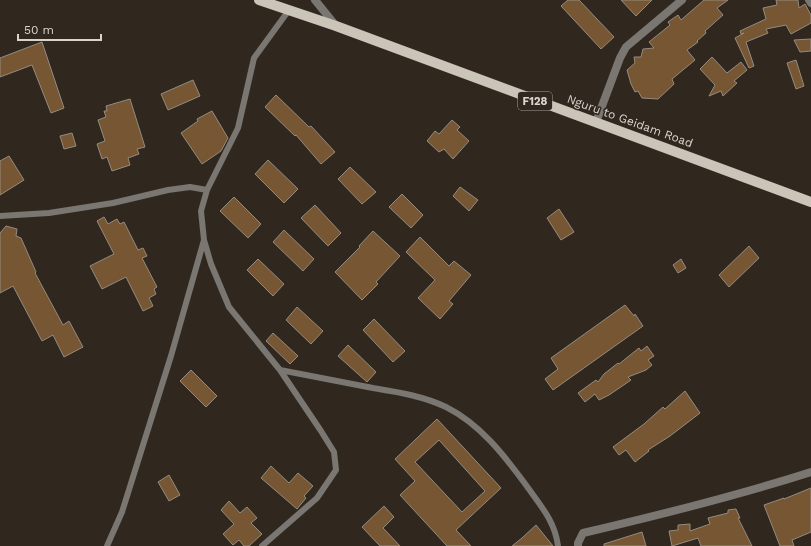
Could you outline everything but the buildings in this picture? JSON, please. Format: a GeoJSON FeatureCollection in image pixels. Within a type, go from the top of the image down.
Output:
{"type":"FeatureCollection","features":[{"type":"Feature","properties":{"kind":"main road","name":"Nguru to Geidam Road"},"geometry":{"type":"LineString","coordinates":[[259,0],[336,26],[811,202]]}},
{"type":"Feature","properties":{"kind":"street"},"geometry":{"type":"LineString","coordinates":[[316,0],[336,26]]}},
{"type":"Feature","properties":{"kind":"street"},"geometry":{"type":"LineString","coordinates":[[596,122],[620,58],[626,47],[682,0]]}},
{"type":"Feature","properties":{"kind":"street"},"geometry":{"type":"LineString","coordinates":[[578,546],[583,533],[765,487],[811,472]]}},
{"type":"Feature","properties":{"kind":"lane"},"geometry":{"type":"LineString","coordinates":[[262,546],[316,498],[336,470],[334,452],[280,370],[229,307],[211,264],[204,240],[201,211],[207,190],[238,128],[254,58],[290,10]]}},
{"type":"Feature","properties":{"kind":"lane"},"geometry":{"type":"LineString","coordinates":[[0,216],[49,213],[113,203],[168,190],[190,187],[207,190]]}},
{"type":"Feature","properties":{"kind":"lane"},"geometry":{"type":"LineString","coordinates":[[107,546],[122,512],[171,356],[204,240]]}},
{"type":"Feature","properties":{"kind":"lane"},"geometry":{"type":"LineString","coordinates":[[280,370],[416,396],[446,407],[468,421],[507,458],[551,520],[557,536],[558,546]]}}]}
